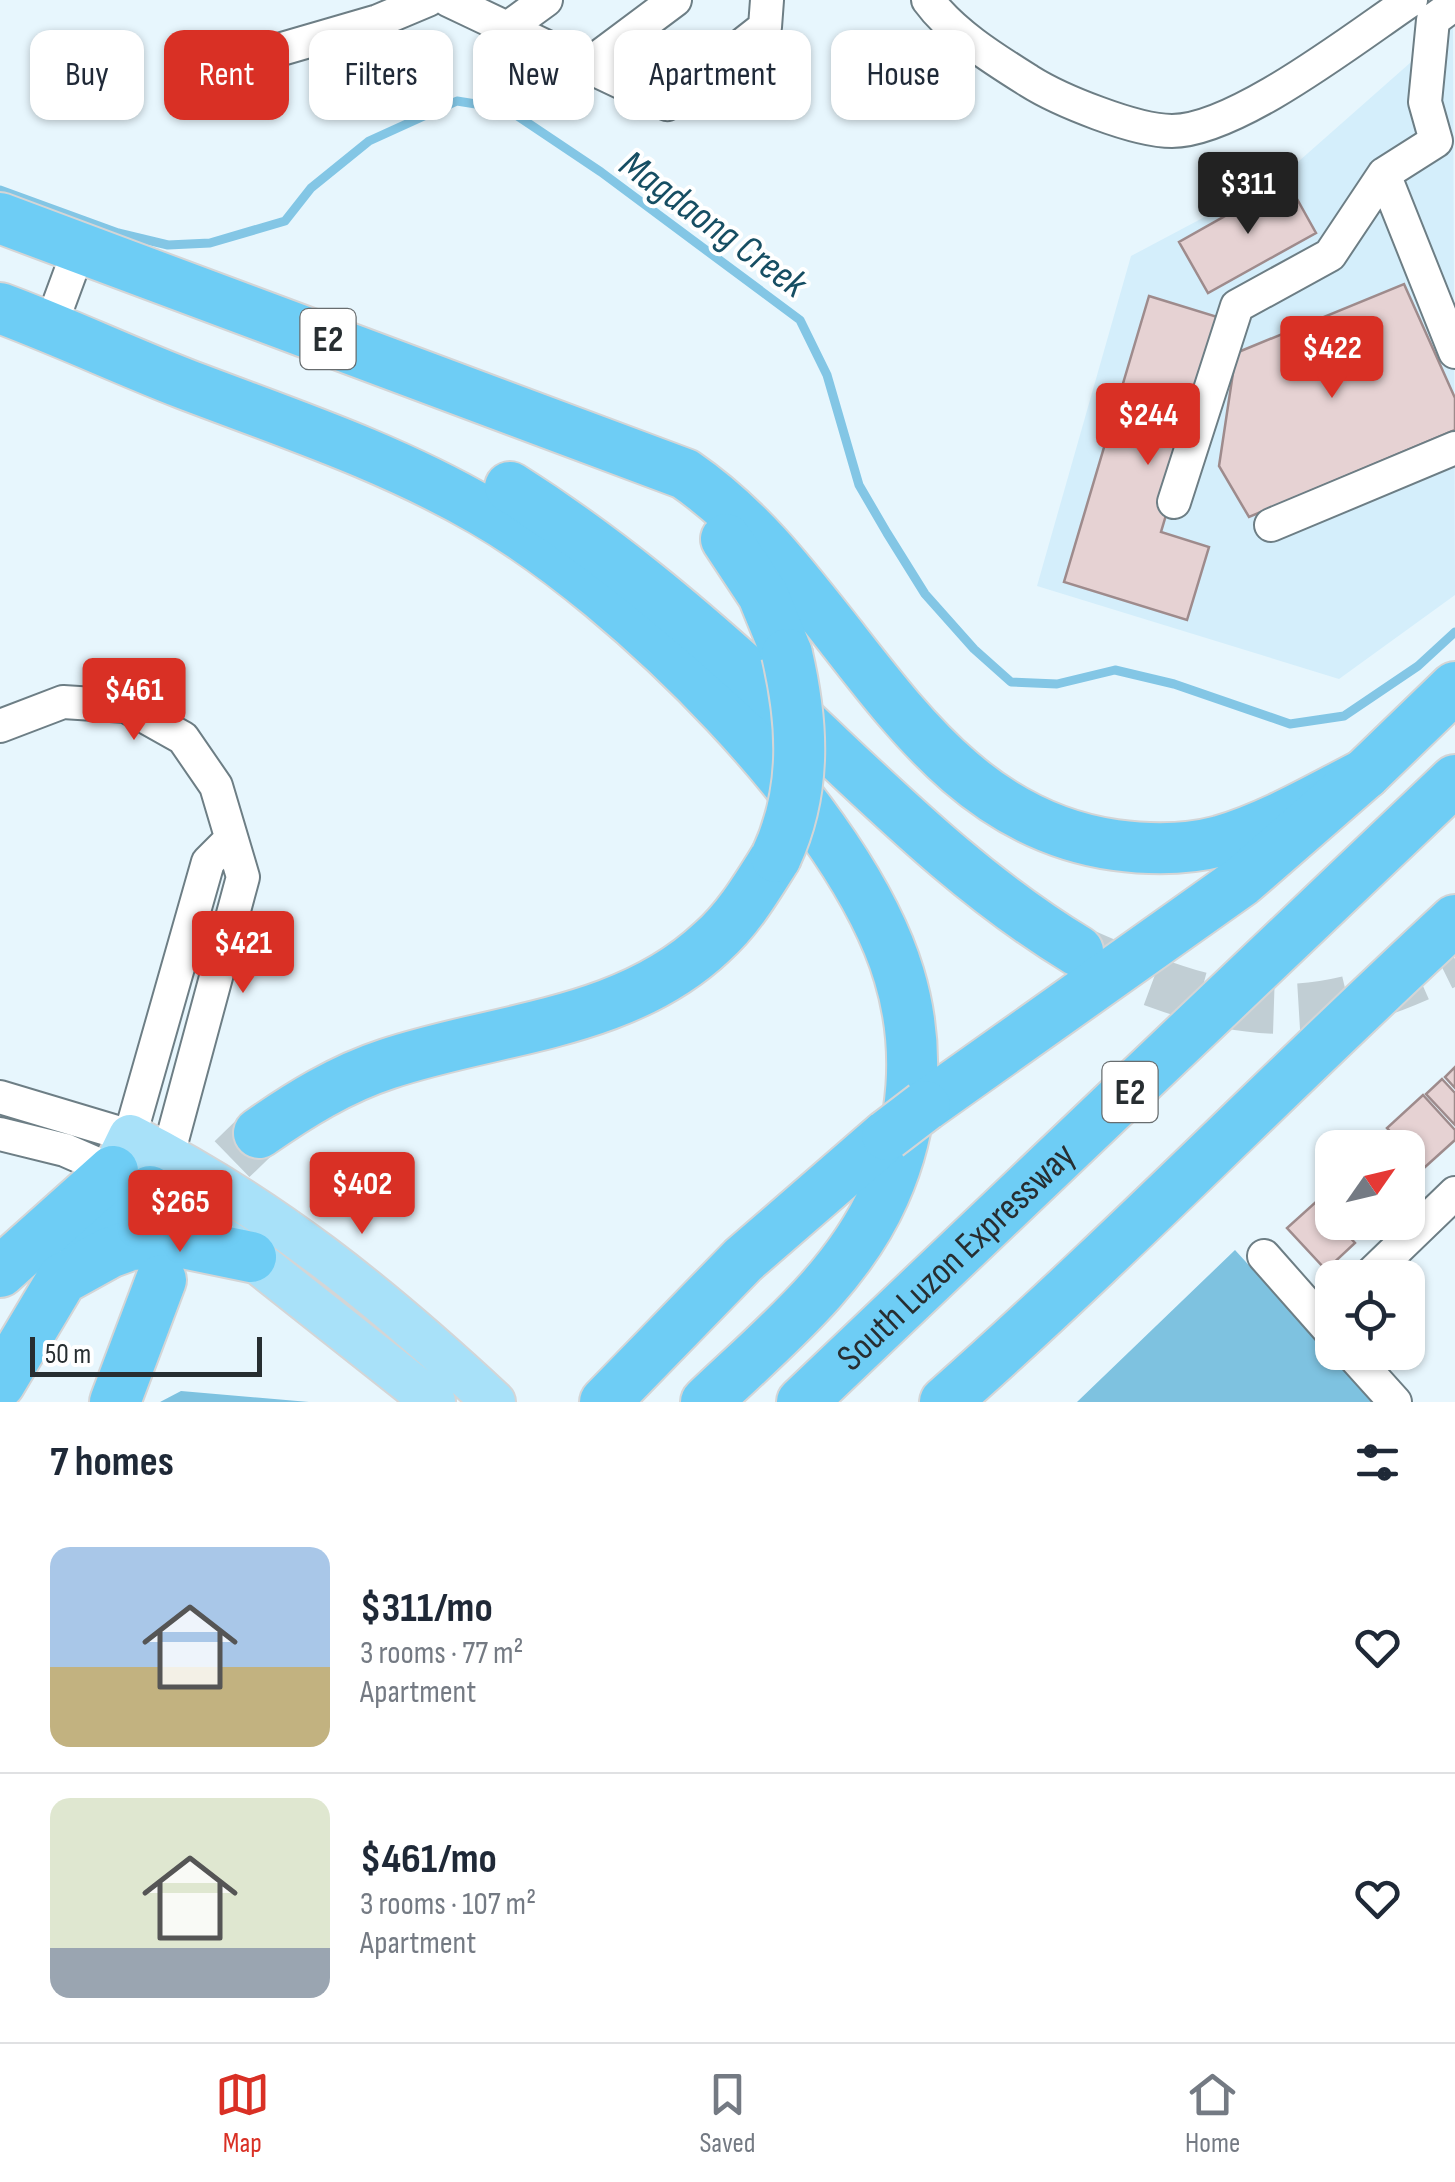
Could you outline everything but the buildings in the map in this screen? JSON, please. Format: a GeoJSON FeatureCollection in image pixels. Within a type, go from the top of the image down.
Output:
{"type":"FeatureCollection","features":[{"type":"Feature","properties":{"kind":"highway","name":"E2"},"geometry":{"type":"LineString","coordinates":[[0,218],[656,462]]}},
{"type":"Feature","properties":{"kind":"highway"},"geometry":{"type":"LineString","coordinates":[[0,298],[312,398],[446,452],[518,492],[610,554],[686,617],[917,832],[981,885],[1078,951]]}},
{"type":"Feature","properties":{"kind":"highway"},"geometry":{"type":"LineString","coordinates":[[0,308],[381,458],[532,540],[617,607],[693,679],[770,766],[847,869],[891,955],[908,1012],[912,1081],[898,1158],[873,1218],[832,1277],[706,1402]]}},
{"type":"Feature","properties":{"kind":"highway"},"geometry":{"type":"LineString","coordinates":[[260,1133],[302,1104],[386,1064],[605,1007],[649,988],[726,928],[776,857],[792,819],[800,765],[798,707],[787,654],[763,595],[738,556],[670,485],[656,462]]}},
{"type":"Feature","properties":{"kind":"highway"},"geometry":{"type":"LineString","coordinates":[[656,462],[684,474],[728,504],[767,544],[904,718],[944,761],[989,797],[1037,824],[1136,848],[1201,846],[1279,818],[1364,774]]}},
{"type":"Feature","properties":{"kind":"highway"},"geometry":{"type":"LineString","coordinates":[[604,1402],[743,1260],[906,1121],[1242,881],[1364,774],[1455,686]]}},
{"type":"Feature","properties":{"kind":"highway","name":"South Luzon Expressway"},"geometry":{"type":"LineString","coordinates":[[802,1402],[1455,780]]}},
{"type":"Feature","properties":{"kind":"highway"},"geometry":{"type":"LineString","coordinates":[[945,1402],[1115,1247],[1317,1048],[1455,920]]}},
{"type":"Feature","properties":{"kind":"highway"},"geometry":{"type":"LineString","coordinates":[[0,1348],[31,1265],[140,1163]]}},
{"type":"Feature","properties":{"kind":"highway"},"geometry":{"type":"LineString","coordinates":[[31,1265],[153,1242],[201,1244],[251,1258]]}},
{"type":"Feature","properties":{"kind":"highway"},"geometry":{"type":"LineString","coordinates":[[0,1383],[31,1265]]}},
{"type":"Feature","properties":{"kind":"highway"},"geometry":{"type":"LineString","coordinates":[[115,1402],[161,1280]]}},
{"type":"Feature","properties":{"kind":"main road"},"geometry":{"type":"LineString","coordinates":[[140,1163],[251,1258],[434,1402]]}},
{"type":"Feature","properties":{"kind":"main road"},"geometry":{"type":"LineString","coordinates":[[140,1163],[262,1210],[346,1270],[494,1402]]}},
{"type":"Feature","properties":{"kind":"street"},"geometry":{"type":"LineString","coordinates":[[289,47],[378,21],[428,0]]}},
{"type":"Feature","properties":{"kind":"street"},"geometry":{"type":"LineString","coordinates":[[448,0],[515,30]]}},
{"type":"Feature","properties":{"kind":"street"},"geometry":{"type":"LineString","coordinates":[[509,27],[546,0]]}},
{"type":"Feature","properties":{"kind":"street"},"geometry":{"type":"LineString","coordinates":[[594,61],[676,0]]}},
{"type":"Feature","properties":{"kind":"street"},"geometry":{"type":"LineString","coordinates":[[594,68],[667,104],[765,27],[767,0]]}},
{"type":"Feature","properties":{"kind":"street"},"geometry":{"type":"LineString","coordinates":[[928,0],[988,55],[1052,95],[1111,117],[1173,131],[1248,108],[1411,0]]}},
{"type":"Feature","properties":{"kind":"street"},"geometry":{"type":"LineString","coordinates":[[1174,502],[1237,306],[1330,254],[1384,174],[1436,141],[1425,102],[1433,20],[1455,4]]}},
{"type":"Feature","properties":{"kind":"street"},"geometry":{"type":"LineString","coordinates":[[1384,174],[1455,352]]}},
{"type":"Feature","properties":{"kind":"street"},"geometry":{"type":"LineString","coordinates":[[55,314],[78,249]]}},
{"type":"Feature","properties":{"kind":"street"},"geometry":{"type":"LineString","coordinates":[[1271,524],[1455,448]]}},
{"type":"Feature","properties":{"kind":"street"},"geometry":{"type":"LineString","coordinates":[[0,726],[63,702],[106,702],[147,715],[183,738],[206,768],[222,804],[230,840],[208,862],[140,1163]]}},
{"type":"Feature","properties":{"kind":"street"},"geometry":{"type":"LineString","coordinates":[[0,1097],[140,1163]]}},
{"type":"Feature","properties":{"kind":"street"},"geometry":{"type":"LineString","coordinates":[[0,1134],[140,1163]]}},
{"type":"Feature","properties":{"kind":"street"},"geometry":{"type":"LineString","coordinates":[[1386,1260],[1455,1193]]}},
{"type":"Feature","properties":{"kind":"street"},"geometry":{"type":"LineString","coordinates":[[1264,1256],[1315,1308]]}},
{"type":"Feature","properties":{"kind":"street"},"geometry":{"type":"LineString","coordinates":[[1366,1370],[1395,1402]]}},
{"type":"Feature","properties":{"kind":"shaded area"},"geometry":{"type":"Polygon","coordinates":[[[1453,25],[1455,595],[1339,679],[1037,586],[1131,256],[1282,176],[1453,25]]]}},
{"type":"Feature","properties":{"kind":"shaded area"},"geometry":{"type":"Polygon","coordinates":[[[1235,1250],[1315,1337],[1315,1370],[1345,1370],[1374,1402],[1077,1402],[1235,1250]]]}},
{"type":"Feature","properties":{"kind":"shaded area"},"geometry":{"type":"Polygon","coordinates":[[[181,1391],[309,1402],[160,1402],[181,1391]]]}},
{"type":"Feature","properties":{"kind":"waterway","name":"Magdaong Creek"},"geometry":{"type":"LineString","coordinates":[[0,190],[118,233],[168,245],[210,243],[285,221],[311,188],[369,141],[457,101],[507,109],[601,172],[800,320],[827,375],[859,485],[925,594],[974,649],[1011,682],[1057,684],[1115,670],[1174,684],[1290,724],[1344,716],[1418,666],[1455,632]]}},
{"type":"Feature","properties":{"kind":"tunnel"},"geometry":{"type":"LineString","coordinates":[[1083,953],[1182,992],[1268,1009],[1355,999],[1455,959]]}},
{"type":"Feature","properties":{"kind":"tunnel"},"geometry":{"type":"LineString","coordinates":[[190,1221],[225,1166],[259,1133]]}}]}
